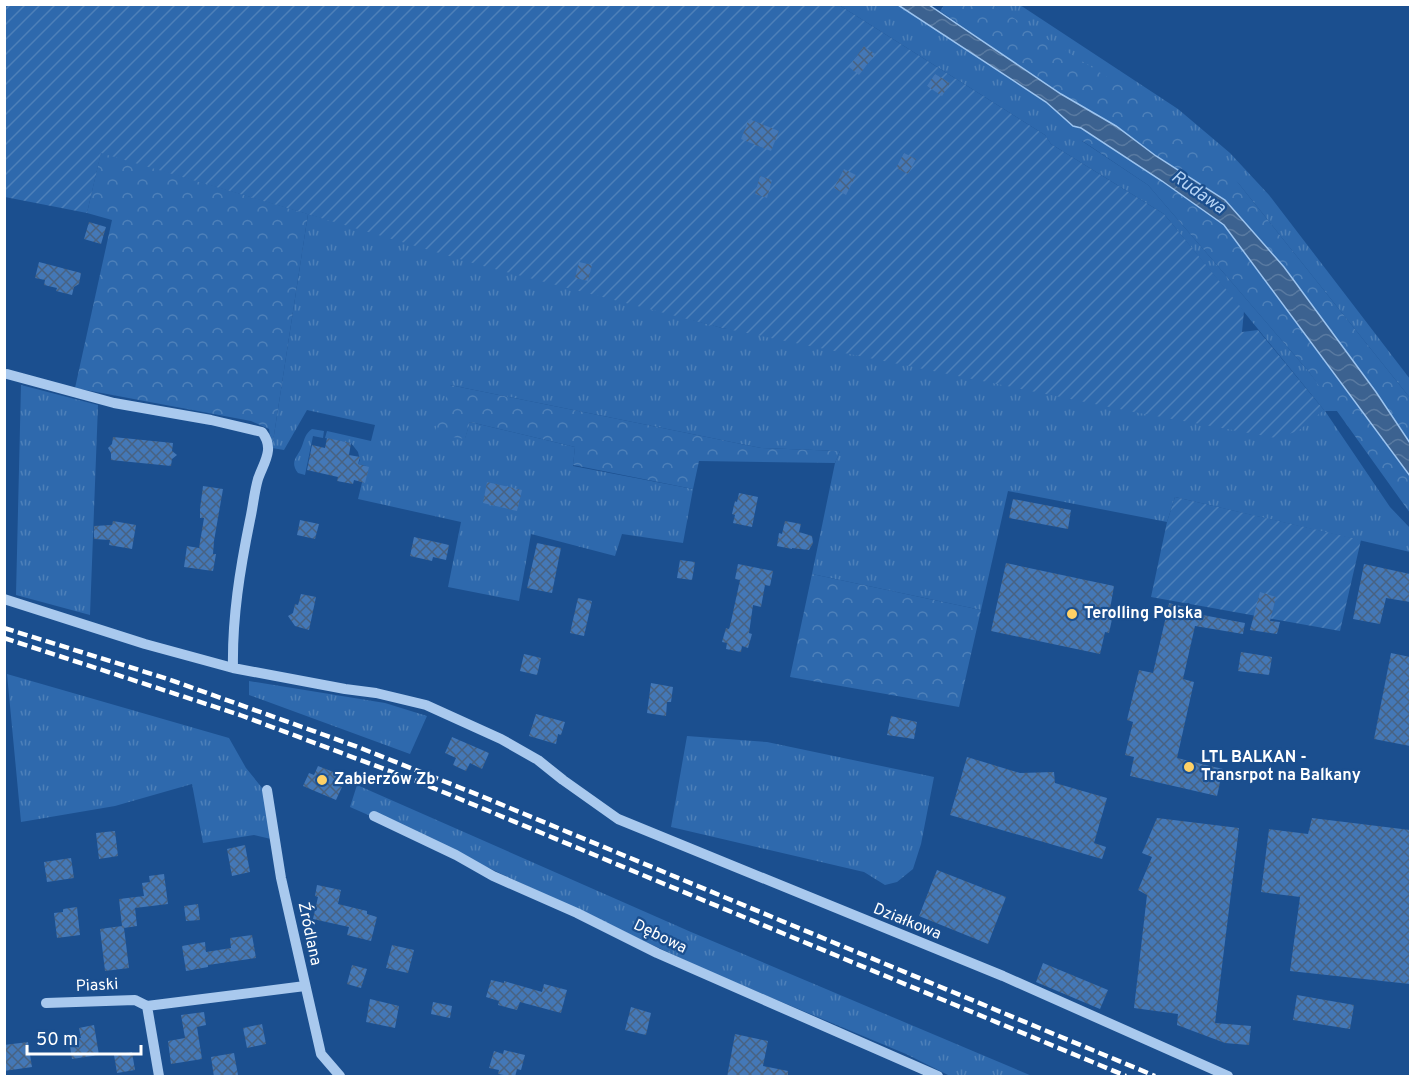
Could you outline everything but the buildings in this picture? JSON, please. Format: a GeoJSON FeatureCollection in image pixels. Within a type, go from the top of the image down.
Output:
{"type":"FeatureCollection","features":[{"type":"Feature","properties":{"kind":"street"},"geometry":{"type":"LineString","coordinates":[[7,374],[114,403],[211,420],[262,432],[268,440],[269,450],[257,482],[243,551],[237,591],[233,668]]}},
{"type":"Feature","properties":{"kind":"street","name":"Działkowa"},"geometry":{"type":"LineString","coordinates":[[4,599],[146,644],[233,668],[375,693],[426,705],[511,744],[538,760],[618,819],[1003,976],[1228,1077]]}},
{"type":"Feature","properties":{"kind":"street","name":"Źródlana"},"geometry":{"type":"LineString","coordinates":[[267,790],[281,878],[321,1054],[340,1077]]}},
{"type":"Feature","properties":{"kind":"street","name":"Dębowa"},"geometry":{"type":"LineString","coordinates":[[374,816],[456,855],[493,876],[578,913],[668,958],[938,1077]]}},
{"type":"Feature","properties":{"kind":"street","name":"Piaski"},"geometry":{"type":"LineString","coordinates":[[46,1003],[135,1000],[147,1006],[305,986]]}},
{"type":"Feature","properties":{"kind":"street"},"geometry":{"type":"LineString","coordinates":[[147,1006],[159,1077]]}},
{"type":"Feature","properties":{"kind":"green space"},"geometry":{"type":"Polygon","coordinates":[[[4,5],[839,5],[1045,135],[1051,144],[1164,214],[1244,311],[1242,332],[1258,330],[1324,410],[1298,431],[1276,438],[1134,412],[722,328],[483,266],[101,153],[87,213],[5,197],[4,5]]]}},
{"type":"Feature","properties":{"kind":"green space"},"geometry":{"type":"Polygon","coordinates":[[[839,5],[898,5],[1046,102],[1070,124],[1088,133],[1082,141],[1148,185],[1309,372],[1339,411],[1325,411],[1390,507],[1410,528],[1410,552],[1175,497],[1167,522],[1008,491],[981,610],[812,574],[835,463],[840,451],[761,448],[450,385],[465,438],[470,422],[575,447],[573,466],[693,489],[683,543],[622,534],[615,556],[531,534],[519,601],[448,587],[461,522],[358,499],[366,466],[358,464],[360,460],[358,452],[351,443],[325,438],[327,431],[371,441],[375,425],[307,410],[284,450],[272,448],[308,214],[722,328],[1324,410],[1164,214],[1051,144],[1045,135],[839,5]]]}},
{"type":"Feature","properties":{"kind":"green space"},"geometry":{"type":"Polygon","coordinates":[[[944,5],[993,5],[1126,89],[1192,140],[1239,184],[1410,398],[1410,443],[1376,392],[1284,267],[1225,200],[1061,94],[940,11],[944,5]]]}},
{"type":"Feature","properties":{"kind":"green space"},"geometry":{"type":"Polygon","coordinates":[[[993,5],[1020,5],[1178,109],[1230,153],[1269,195],[1410,379],[1410,398],[1239,184],[993,5]]]}},
{"type":"Feature","properties":{"kind":"green space"},"geometry":{"type":"Polygon","coordinates":[[[1088,133],[1224,225],[1410,476],[1410,513],[1309,372],[1148,185],[1081,140],[1088,133]]]}},
{"type":"Feature","properties":{"kind":"green space"},"geometry":{"type":"Polygon","coordinates":[[[101,152],[308,214],[272,448],[269,429],[251,421],[75,388],[112,220],[87,213],[101,152]]]}},
{"type":"Feature","properties":{"kind":"green space"},"geometry":{"type":"Polygon","coordinates":[[[21,385],[98,405],[90,615],[16,595],[21,385]]]}},
{"type":"Feature","properties":{"kind":"green space"},"geometry":{"type":"Polygon","coordinates":[[[450,385],[761,448],[840,451],[835,463],[699,461],[693,489],[573,465],[575,447],[470,422],[465,439],[434,434],[450,385]]]}},
{"type":"Feature","properties":{"kind":"green space"},"geometry":{"type":"Polygon","coordinates":[[[312,429],[324,431],[323,438],[313,436],[305,475],[298,473],[294,462],[306,436],[312,429]]]}},
{"type":"Feature","properties":{"kind":"green space"},"geometry":{"type":"Polygon","coordinates":[[[1175,497],[1361,540],[1340,631],[1151,597],[1167,522],[1175,497]]]}},
{"type":"Feature","properties":{"kind":"green space"},"geometry":{"type":"Polygon","coordinates":[[[812,574],[981,610],[959,707],[790,677],[812,574]]]}},
{"type":"Feature","properties":{"kind":"green space"},"geometry":{"type":"Polygon","coordinates":[[[7,674],[229,738],[246,768],[263,789],[271,839],[254,835],[203,843],[192,784],[115,806],[21,822],[7,674]]]}},
{"type":"Feature","properties":{"kind":"green space"},"geometry":{"type":"Polygon","coordinates":[[[249,681],[385,703],[427,716],[410,754],[249,695],[249,681]]]}},
{"type":"Feature","properties":{"kind":"green space"},"geometry":{"type":"Polygon","coordinates":[[[687,736],[767,742],[934,777],[921,844],[913,869],[897,882],[885,885],[864,872],[671,827],[687,736]]]}},
{"type":"Feature","properties":{"kind":"green space"},"geometry":{"type":"Polygon","coordinates":[[[357,785],[691,932],[1032,1076],[950,1076],[906,1054],[710,972],[489,868],[350,807],[357,785]]]}},
{"type":"Feature","properties":{"kind":"water","name":"Rudawa"},"geometry":{"type":"Polygon","coordinates":[[[898,5],[929,5],[1061,94],[1116,126],[1156,156],[1225,200],[1284,267],[1376,392],[1410,443],[1410,476],[1224,225],[1162,181],[1081,128],[1073,126],[1046,102],[898,5]]]}},
{"type":"Feature","properties":{"kind":"railway"},"geometry":{"type":"LineString","coordinates":[[4,628],[168,679],[358,747],[1155,1076]]}},
{"type":"Feature","properties":{"kind":"railway"},"geometry":{"type":"LineString","coordinates":[[4,638],[240,715],[419,782],[1126,1076]]}},
{"type":"Feature","properties":{"kind":"place","name":"Terolling Polska"},"geometry":{"type":"Point","coordinates":[1072,614]}},
{"type":"Feature","properties":{"kind":"place","name":"LTL BALKAN - Transrpot na Balkany"},"geometry":{"type":"Point","coordinates":[1189,767]}},
{"type":"Feature","properties":{"kind":"place","name":"Zabierzów Zb"},"geometry":{"type":"Point","coordinates":[322,780]}}]}
